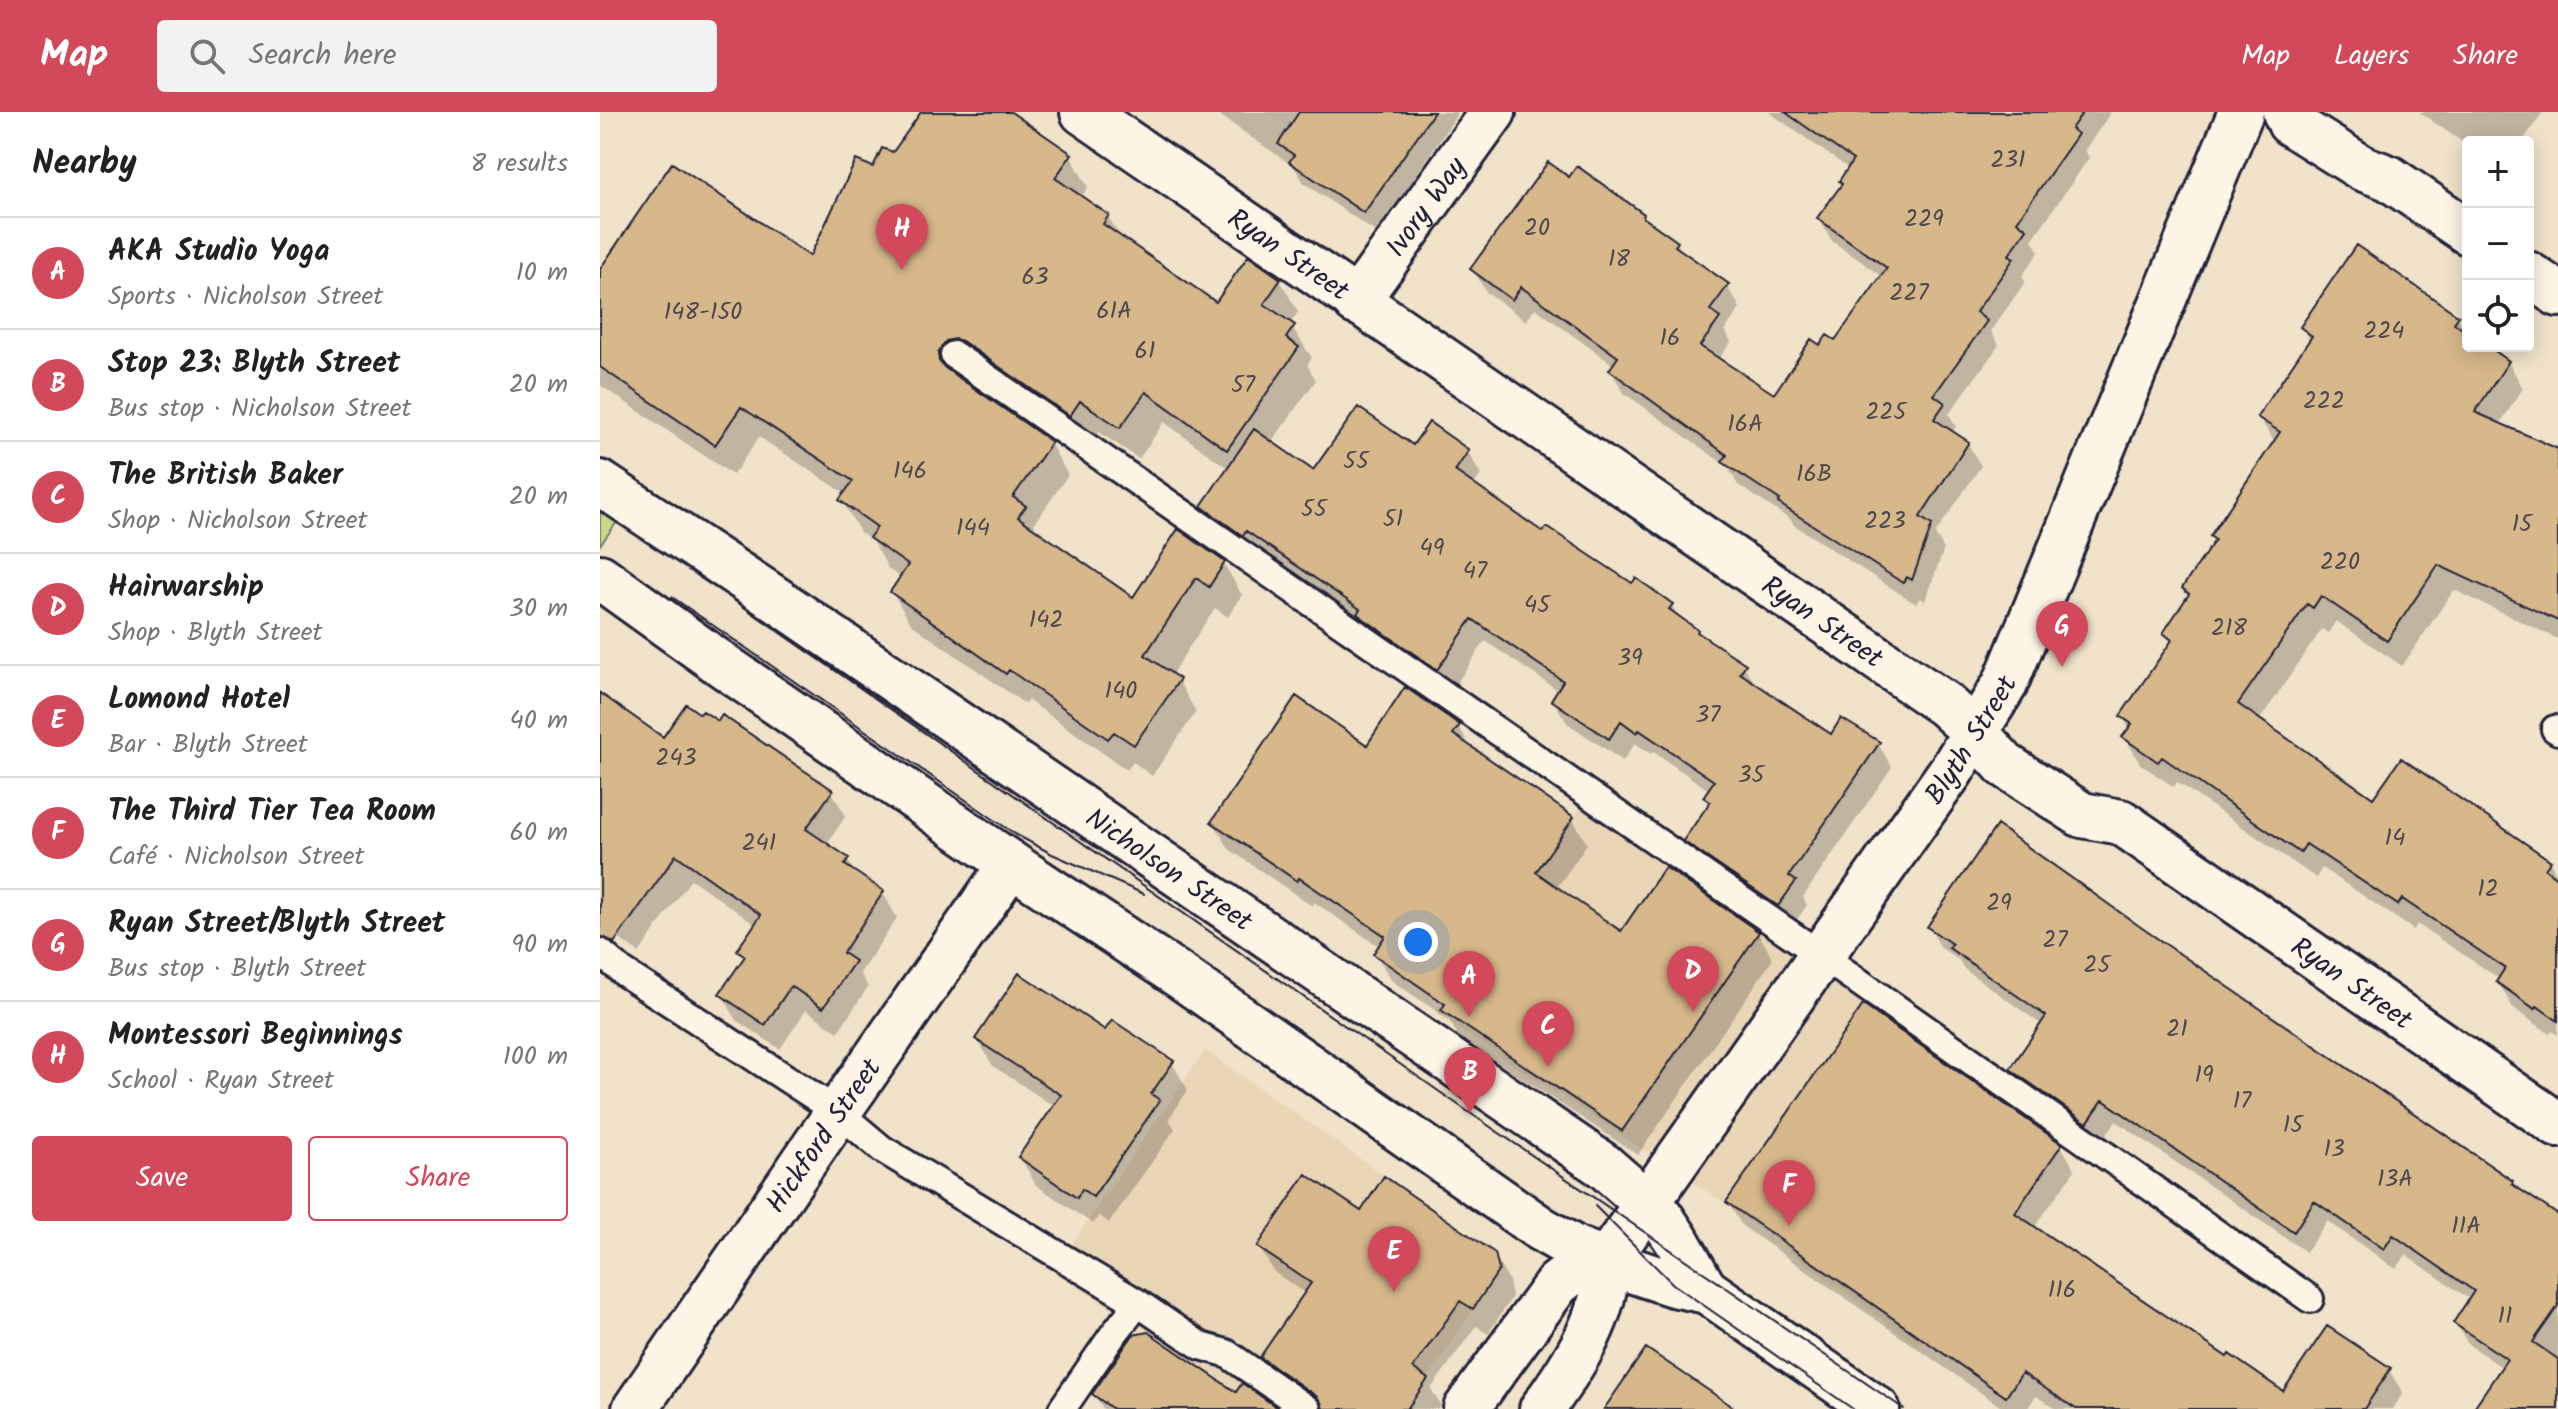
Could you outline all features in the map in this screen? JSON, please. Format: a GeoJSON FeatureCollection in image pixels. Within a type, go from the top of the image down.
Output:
{"type":"FeatureCollection","features":[{"type":"Feature","properties":{"kind":"street","name":"Ryan Street"},"geometry":{"type":"LineString","coordinates":[[1083,112],[1927,692],[1975,732],[2005,765],[2082,815],[2121,822],[2558,1125]]}},
{"type":"Feature","properties":{"kind":"street","name":"Ivory Way"},"geometry":{"type":"LineString","coordinates":[[1356,302],[1493,112]]}},
{"type":"Feature","properties":{"kind":"street","name":"Blyth Street"},"geometry":{"type":"LineString","coordinates":[[1607,1260],[1951,771],[2005,684],[2241,112]]}},
{"type":"Feature","properties":{"kind":"street"},"geometry":{"type":"LineString","coordinates":[[2285,112],[2290,123],[2362,168],[2389,178],[2462,228]]}},
{"type":"Feature","properties":{"kind":"street"},"geometry":{"type":"LineString","coordinates":[[2534,278],[2558,294]]}},
{"type":"Feature","properties":{"kind":"street","name":"Nicholson Street"},"geometry":{"type":"LineString","coordinates":[[600,483],[774,598],[1604,1166],[1648,1203],[1668,1227],[1705,1290]]}},
{"type":"Feature","properties":{"kind":"street","name":"Nicholson Street"},"geometry":{"type":"LineString","coordinates":[[600,577],[1011,864],[1183,978],[1541,1229],[1560,1241],[1607,1260],[1673,1284],[1705,1290],[1877,1409]]}},
{"type":"Feature","properties":{"kind":"street","name":"Hickford Street"},"geometry":{"type":"LineString","coordinates":[[635,1409],[1011,864]]}},
{"type":"Feature","properties":{"kind":"street"},"geometry":{"type":"LineString","coordinates":[[1466,1409],[1557,1284],[1570,1273],[1607,1260],[1605,1294],[1599,1312],[1542,1409]]}},
{"type":"Feature","properties":{"kind":"lane"},"geometry":{"type":"LineString","coordinates":[[954,355],[1822,956],[2310,1299]]}},
{"type":"Feature","properties":{"kind":"lane"},"geometry":{"type":"LineString","coordinates":[[600,952],[623,972],[838,1112],[882,1149],[1138,1303],[1201,1346],[1226,1353],[1307,1409]]}},
{"type":"Feature","properties":{"kind":"lane"},"geometry":{"type":"LineString","coordinates":[[1062,1409],[1138,1303]]}},
{"type":"Feature","properties":{"kind":"shaded area"},"geometry":{"type":"Polygon","coordinates":[[[1582,806],[1761,929],[2067,1128],[1918,1346],[1723,1202],[1437,1015],[1582,806]]]}},
{"type":"Feature","properties":{"kind":"shaded area"},"geometry":{"type":"Polygon","coordinates":[[[1205,1050],[1495,1253],[1499,1270],[1407,1409],[1261,1409],[1053,1271],[1205,1050]]]}},
{"type":"Feature","properties":{"kind":"green space"},"geometry":{"type":"Polygon","coordinates":[[[600,503],[622,515],[600,545],[600,503]]]}},
{"type":"Feature","properties":{"kind":"building"},"geometry":{"type":"Polygon","coordinates":[[[921,112],[1011,112],[1072,154],[1055,178],[1109,215],[1103,224],[1216,302],[1248,256],[1281,279],[1264,304],[1295,325],[1286,338],[1299,347],[1227,450],[1146,392],[1120,428],[1080,401],[1070,416],[962,341],[946,341],[938,353],[939,361],[945,368],[1052,442],[1013,497],[1026,506],[1018,517],[1133,597],[1178,529],[1225,562],[1209,587],[1196,578],[1145,655],[1180,679],[1134,745],[1114,732],[1108,739],[1009,670],[1006,674],[890,592],[908,565],[869,538],[877,527],[839,500],[853,481],[741,407],[715,445],[600,367],[600,269],[672,163],[810,256],[856,160],[873,167],[882,148],[893,152],[921,112]]]}},
{"type":"Feature","properties":{"kind":"building"},"geometry":{"type":"Polygon","coordinates":[[[1299,112],[1434,112],[1364,213],[1289,162],[1294,155],[1278,144],[1299,112]]]}},
{"type":"Feature","properties":{"kind":"building"},"geometry":{"type":"Polygon","coordinates":[[[1785,112],[2083,112],[2071,129],[2078,134],[2017,221],[2027,229],[2009,255],[2014,258],[1976,312],[1987,321],[1934,395],[1945,403],[1934,419],[1969,442],[1920,517],[1932,525],[1912,580],[1907,577],[1903,583],[1778,503],[1780,500],[1722,462],[1727,455],[1609,370],[1618,357],[1521,287],[1512,300],[1470,269],[1548,162],[1569,177],[1577,166],[1644,214],[1643,217],[1678,242],[1675,246],[1729,284],[1710,310],[1720,318],[1700,346],[1774,394],[1811,339],[1820,345],[1827,335],[1835,340],[1887,268],[1817,218],[1842,184],[1839,181],[1853,160],[1785,112]]]}},
{"type":"Feature","properties":{"kind":"building"},"geometry":{"type":"Polygon","coordinates":[[[2356,245],[2459,316],[2454,323],[2462,329],[2462,352],[2496,352],[2509,361],[2475,412],[2558,449],[2558,621],[2438,565],[2387,641],[2321,596],[2313,608],[2307,604],[2238,704],[2373,798],[2401,758],[2551,861],[2545,869],[2558,879],[2558,1021],[2496,982],[2505,968],[2402,899],[2398,905],[2306,844],[2300,853],[2162,757],[2158,762],[2122,737],[2132,724],[2120,716],[2172,640],[2163,633],[2189,594],[2182,588],[2215,540],[2210,536],[2280,432],[2257,417],[2312,336],[2300,327],[2356,245]]]}},
{"type":"Feature","properties":{"kind":"building"},"geometry":{"type":"Polygon","coordinates":[[[1358,407],[1413,445],[1429,422],[1469,450],[1455,471],[1543,532],[1547,527],[1632,583],[1636,578],[1673,604],[1669,609],[1697,632],[1746,664],[1740,673],[1831,734],[1841,718],[1880,742],[1789,876],[1796,881],[1778,906],[1683,841],[1710,802],[1703,797],[1714,781],[1621,721],[1609,739],[1551,700],[1563,681],[1472,619],[1437,670],[1357,614],[1360,609],[1246,531],[1243,536],[1201,506],[1254,429],[1313,470],[1358,407]]]}},
{"type":"Feature","properties":{"kind":"building"},"geometry":{"type":"Polygon","coordinates":[[[1405,687],[1460,725],[1453,734],[1574,817],[1536,872],[1580,903],[1621,931],[1665,867],[1759,932],[1622,1131],[1441,1010],[1445,1004],[1373,954],[1385,936],[1211,822],[1296,696],[1367,745],[1405,687]]]}},
{"type":"Feature","properties":{"kind":"building"},"geometry":{"type":"Polygon","coordinates":[[[600,693],[663,737],[686,704],[718,721],[722,715],[833,790],[806,829],[849,858],[845,865],[884,891],[843,953],[855,961],[823,1008],[791,986],[765,1025],[719,994],[745,956],[737,950],[761,915],[676,855],[614,943],[600,936],[600,693]]]}},
{"type":"Feature","properties":{"kind":"building"},"geometry":{"type":"Polygon","coordinates":[[[1997,825],[2558,1215],[2558,1306],[2533,1342],[2558,1359],[2558,1409],[2473,1409],[2507,1359],[2453,1323],[2474,1291],[2393,1235],[2384,1249],[2314,1201],[2294,1232],[2103,1100],[2087,1123],[2010,1069],[2046,1016],[1949,948],[1952,944],[1927,927],[1997,825]]]}},
{"type":"Feature","properties":{"kind":"building"},"geometry":{"type":"Polygon","coordinates":[[[1019,973],[1105,1030],[1112,1020],[1174,1061],[1151,1094],[1160,1100],[1093,1197],[1082,1189],[1077,1198],[1018,1157],[1061,1095],[975,1039],[1019,973]]]}},
{"type":"Feature","properties":{"kind":"building"},"geometry":{"type":"Polygon","coordinates":[[[1863,1005],[2062,1144],[2015,1213],[2227,1357],[2229,1354],[2283,1391],[2327,1326],[2391,1368],[2364,1409],[2076,1409],[2022,1373],[2006,1397],[1726,1202],[1863,1005]]]}},
{"type":"Feature","properties":{"kind":"building"},"geometry":{"type":"Polygon","coordinates":[[[1306,1174],[1361,1211],[1384,1176],[1495,1253],[1499,1270],[1473,1309],[1460,1301],[1413,1368],[1428,1379],[1407,1409],[1323,1409],[1316,1396],[1260,1357],[1311,1283],[1257,1247],[1306,1174]]]}},
{"type":"Feature","properties":{"kind":"building"},"geometry":{"type":"Polygon","coordinates":[[[1148,1332],[1236,1392],[1242,1383],[1279,1409],[1113,1409],[1092,1394],[1133,1335],[1148,1332]]]}},
{"type":"Feature","properties":{"kind":"building"},"geometry":{"type":"Polygon","coordinates":[[[1646,1348],[1736,1409],[1604,1409],[1646,1348]]]}},
{"type":"Feature","properties":{"kind":"tram line"},"geometry":{"type":"LineString","coordinates":[[691,570],[1470,1113],[1904,1409]]}},
{"type":"Feature","properties":{"kind":"tram line"},"geometry":{"type":"LineString","coordinates":[[672,597],[1015,834],[1052,854],[1144,894]]}},
{"type":"Feature","properties":{"kind":"tram line"},"geometry":{"type":"LineString","coordinates":[[1595,1206],[1673,1284],[1853,1409]]}},
{"type":"Feature","properties":{"kind":"place","name":"Montessori Beginnings"},"geometry":{"type":"Point","coordinates":[902,270]}},
{"type":"Feature","properties":{"kind":"place","name":"Ryan Street/Blyth Street"},"geometry":{"type":"Point","coordinates":[2062,667]}},
{"type":"Feature","properties":{"kind":"place","name":"Hairwarship"},"geometry":{"type":"Point","coordinates":[1693,1012]}},
{"type":"Feature","properties":{"kind":"place","name":"AKA Studio Yoga"},"geometry":{"type":"Point","coordinates":[1469,1017]}},
{"type":"Feature","properties":{"kind":"place","name":"The British Baker"},"geometry":{"type":"Point","coordinates":[1548,1067]}},
{"type":"Feature","properties":{"kind":"place","name":"Stop 23: Blyth Street"},"geometry":{"type":"Point","coordinates":[1470,1113]}},
{"type":"Feature","properties":{"kind":"place","name":"The Third Tier Tea Room"},"geometry":{"type":"Point","coordinates":[1789,1226]}},
{"type":"Feature","properties":{"kind":"place","name":"Lomond Hotel"},"geometry":{"type":"Point","coordinates":[1394,1292]}}]}
